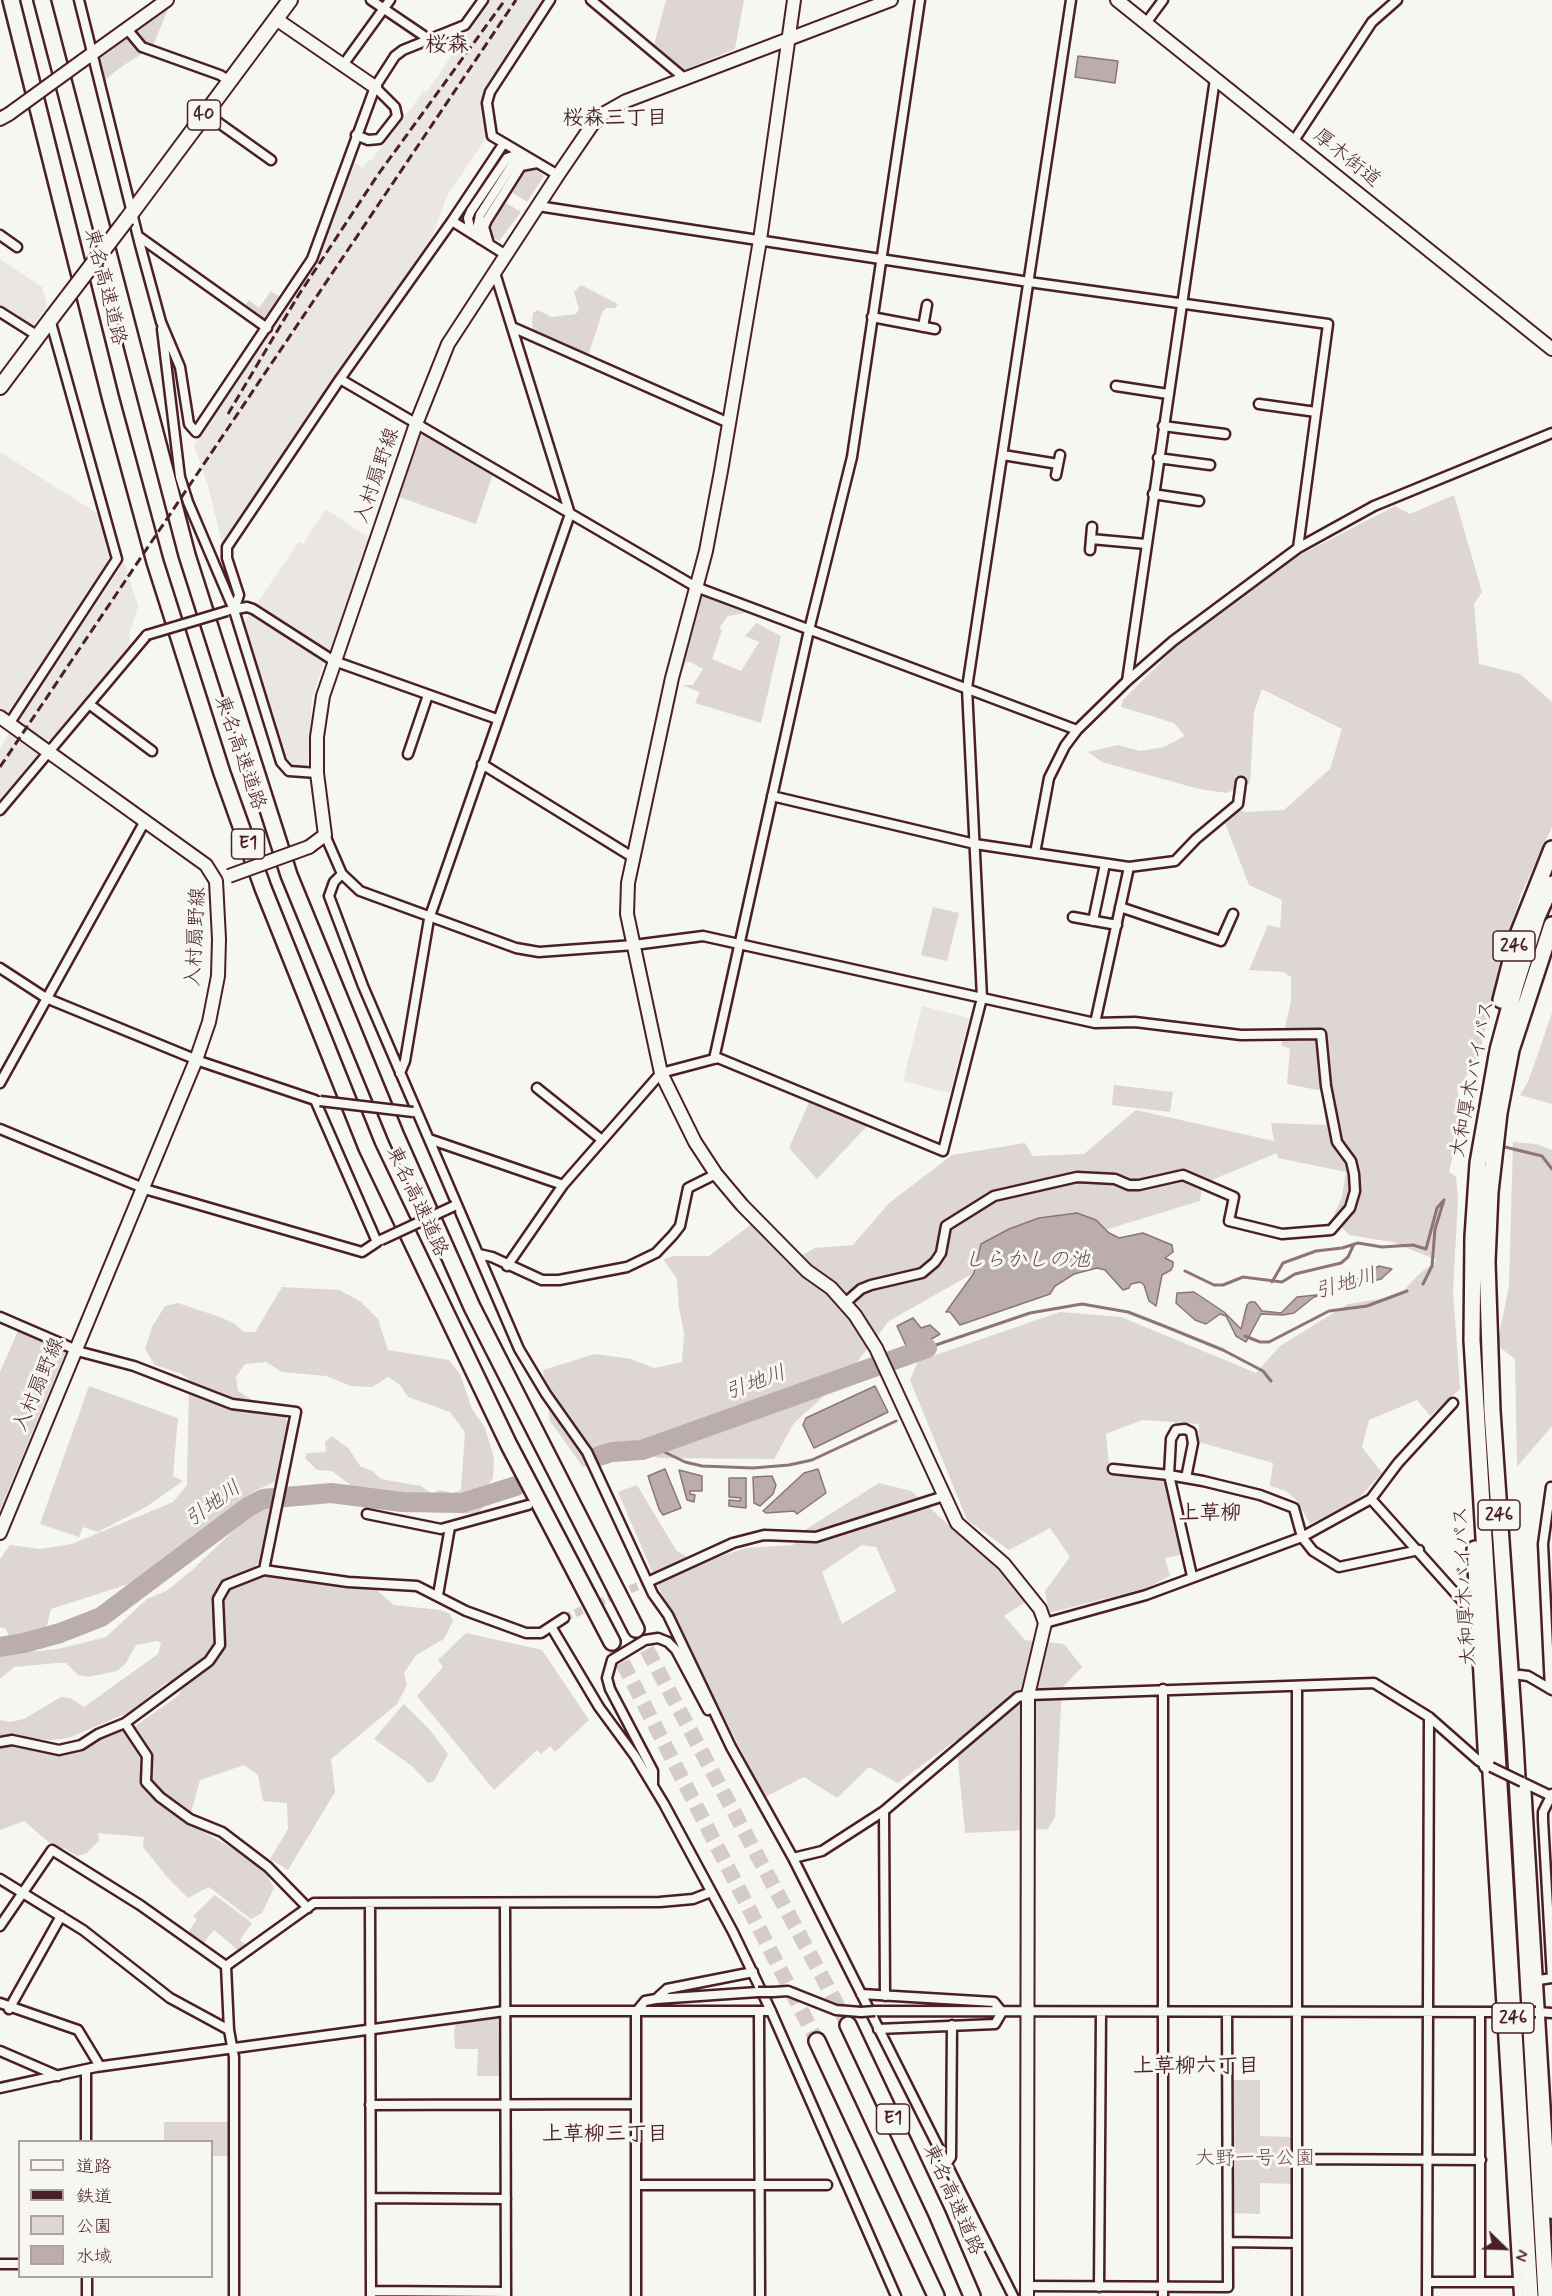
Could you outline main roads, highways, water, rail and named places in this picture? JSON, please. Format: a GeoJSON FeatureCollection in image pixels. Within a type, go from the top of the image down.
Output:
{"type":"FeatureCollection","features":[{"type":"Feature","properties":{"kind":"highway","name":"東名高速道路"},"geometry":{"type":"LineString","coordinates":[[11,0],[111,400],[155,562],[219,763],[263,888],[368,1148],[504,1434],[612,1642]]}},
{"type":"Feature","properties":{"kind":"highway","name":"東名高速道路"},"geometry":{"type":"LineString","coordinates":[[42,0],[187,555],[289,875],[391,1125],[472,1307],[636,1629]]}},
{"type":"Feature","properties":{"kind":"highway","name":"246"},"geometry":{"type":"LineString","coordinates":[[1505,1050],[1517,937],[1552,849]]}},
{"type":"Feature","properties":{"kind":"highway","name":"大和厚木バイパス"},"geometry":{"type":"LineString","coordinates":[[1546,2296],[1515,1742],[1475,1198],[1521,967],[1552,884]]}},
{"type":"Feature","properties":{"kind":"highway","name":"大和厚木バイパス"},"geometry":{"type":"LineString","coordinates":[[1505,1050],[1552,925]]}},
{"type":"Feature","properties":{"kind":"highway","name":"246"},"geometry":{"type":"LineString","coordinates":[[1505,1050],[1552,955]]}},
{"type":"Feature","properties":{"kind":"highway","name":"大和厚木バイパス"},"geometry":{"type":"LineString","coordinates":[[1480,1287],[1474,1359],[1530,2296]]}},
{"type":"Feature","properties":{"kind":"highway","name":"246"},"geometry":{"type":"LineString","coordinates":[[1474,1359],[1470,1454],[1489,1766]]}},
{"type":"Feature","properties":{"kind":"highway","name":"246"},"geometry":{"type":"LineString","coordinates":[[1492,1411],[1506,1483],[1520,1675],[1524,1783]]}},
{"type":"Feature","properties":{"kind":"highway","name":"東名高速道路"},"geometry":{"type":"LineString","coordinates":[[848,2025],[937,2214],[972,2296]]}},
{"type":"Feature","properties":{"kind":"highway","name":"E1"},"geometry":{"type":"LineString","coordinates":[[817,2041],[936,2296]]}},
{"type":"Feature","properties":{"kind":"main road","name":"40"},"geometry":{"type":"LineString","coordinates":[[0,387],[290,0]]}},
{"type":"Feature","properties":{"kind":"water"},"geometry":{"type":"Polygon","coordinates":[[[1078,56],[1118,61],[1115,83],[1075,77],[1078,56]]]}},
{"type":"Feature","properties":{"kind":"water","name":"しらかしの池"},"geometry":{"type":"Polygon","coordinates":[[[1077,1213],[1096,1220],[1109,1233],[1119,1238],[1143,1233],[1172,1245],[1173,1252],[1165,1258],[1173,1262],[1173,1266],[1171,1270],[1162,1275],[1156,1306],[1149,1301],[1144,1285],[1140,1282],[1131,1284],[1129,1288],[1123,1290],[1105,1270],[1097,1268],[1074,1274],[1055,1286],[1050,1294],[960,1325],[950,1312],[946,1312],[974,1273],[981,1244],[1009,1229],[1039,1218],[1077,1213]]]}},
{"type":"Feature","properties":{"kind":"water"},"geometry":{"type":"Polygon","coordinates":[[[1379,1266],[1392,1269],[1381,1279],[1329,1293],[1343,1288],[1379,1266]]]}},
{"type":"Feature","properties":{"kind":"water"},"geometry":{"type":"Polygon","coordinates":[[[1194,1292],[1224,1312],[1241,1329],[1247,1305],[1250,1302],[1255,1302],[1262,1311],[1281,1313],[1297,1297],[1325,1294],[1314,1297],[1294,1313],[1261,1314],[1246,1342],[1236,1336],[1226,1316],[1220,1314],[1206,1324],[1195,1320],[1176,1303],[1177,1293],[1194,1292]]]}},
{"type":"Feature","properties":{"kind":"water"},"geometry":{"type":"Polygon","coordinates":[[[913,1318],[921,1328],[930,1325],[940,1334],[909,1352],[897,1326],[913,1318]]]}},
{"type":"Feature","properties":{"kind":"water"},"geometry":{"type":"Polygon","coordinates":[[[875,1386],[888,1412],[814,1448],[803,1425],[806,1418],[875,1386]]]}},
{"type":"Feature","properties":{"kind":"water"},"geometry":{"type":"Polygon","coordinates":[[[665,1469],[681,1508],[663,1515],[648,1476],[665,1469]]]}},
{"type":"Feature","properties":{"kind":"water"},"geometry":{"type":"Polygon","coordinates":[[[818,1469],[826,1493],[797,1514],[794,1511],[766,1513],[763,1511],[804,1473],[818,1469]]]}},
{"type":"Feature","properties":{"kind":"water"},"geometry":{"type":"Polygon","coordinates":[[[679,1470],[702,1476],[702,1491],[690,1491],[690,1494],[695,1495],[694,1502],[687,1500],[679,1470]]]}},
{"type":"Feature","properties":{"kind":"water"},"geometry":{"type":"Polygon","coordinates":[[[772,1476],[776,1485],[773,1494],[760,1506],[754,1503],[753,1477],[772,1476]]]}},
{"type":"Feature","properties":{"kind":"water"},"geometry":{"type":"Polygon","coordinates":[[[729,1478],[746,1478],[746,1508],[729,1506],[729,1500],[740,1501],[741,1498],[729,1497],[729,1478]]]}},
{"type":"Feature","properties":{"kind":"waterway","name":"引地川"},"geometry":{"type":"LineString","coordinates":[[1499,1150],[1505,1147],[1542,1156],[1552,1169]]}},
{"type":"Feature","properties":{"kind":"waterway","name":"引地川"},"geometry":{"type":"LineString","coordinates":[[1423,1284],[1432,1266],[1435,1229],[1444,1200]]}},
{"type":"Feature","properties":{"kind":"waterway"},"geometry":{"type":"LineString","coordinates":[[1272,1282],[1283,1263],[1316,1251],[1342,1248],[1358,1243],[1382,1247],[1413,1245],[1426,1249],[1437,1208],[1443,1201]]}},
{"type":"Feature","properties":{"kind":"waterway"},"geometry":{"type":"LineString","coordinates":[[1185,1271],[1214,1285],[1223,1285],[1243,1277],[1282,1282],[1295,1274],[1341,1263],[1348,1257],[1354,1244]]}},
{"type":"Feature","properties":{"kind":"waterway","name":"引地川"},"geometry":{"type":"LineString","coordinates":[[1245,1336],[1260,1342],[1269,1342],[1329,1311],[1367,1306],[1407,1291]]}},
{"type":"Feature","properties":{"kind":"waterway"},"geometry":{"type":"LineString","coordinates":[[924,1340],[927,1348],[1030,1313],[1082,1304],[1128,1312],[1223,1350],[1263,1371],[1271,1381]]}},
{"type":"Feature","properties":{"kind":"waterway","name":"引地川"},"geometry":{"type":"LineString","coordinates":[[599,1456],[612,1452],[642,1450],[927,1348]]}},
{"type":"Feature","properties":{"kind":"waterway"},"geometry":{"type":"LineString","coordinates":[[652,1446],[685,1462],[702,1466],[753,1468],[789,1465],[812,1460],[896,1421]]}},
{"type":"Feature","properties":{"kind":"waterway","name":"引地川"},"geometry":{"type":"LineString","coordinates":[[0,1647],[60,1633],[101,1617],[248,1507],[263,1499],[331,1493],[402,1502],[462,1503],[516,1486]]}},
{"type":"Feature","properties":{"kind":"tunnel"},"geometry":{"type":"LineString","coordinates":[[564,1618],[652,1580]]}},
{"type":"Feature","properties":{"kind":"tunnel"},"geometry":{"type":"LineString","coordinates":[[636,1629],[848,2025]]}},
{"type":"Feature","properties":{"kind":"tunnel"},"geometry":{"type":"LineString","coordinates":[[612,1642],[817,2041]]}},
{"type":"Feature","properties":{"kind":"railway"},"geometry":{"type":"LineString","coordinates":[[228,414],[298,296],[377,176],[505,0]]}},
{"type":"Feature","properties":{"kind":"railway"},"geometry":{"type":"LineString","coordinates":[[0,767],[516,0]]}},
{"type":"Feature","properties":{"kind":"district","name":"桜森"},"geometry":{"type":"Point","coordinates":[447,46]}},
{"type":"Feature","properties":{"kind":"district","name":"桜森三丁目"},"geometry":{"type":"Point","coordinates":[615,120]}},
{"type":"Feature","properties":{"kind":"district","name":"上草柳"},"geometry":{"type":"Point","coordinates":[1210,1515]}},
{"type":"Feature","properties":{"kind":"district","name":"上草柳六丁目"},"geometry":{"type":"Point","coordinates":[1196,2068]}},
{"type":"Feature","properties":{"kind":"district","name":"上草柳三丁目"},"geometry":{"type":"Point","coordinates":[605,2136]}},
{"type":"Feature","properties":{"kind":"park label","name":"大野一号公園"},"geometry":{"type":"Point","coordinates":[1255,2160]}}]}
